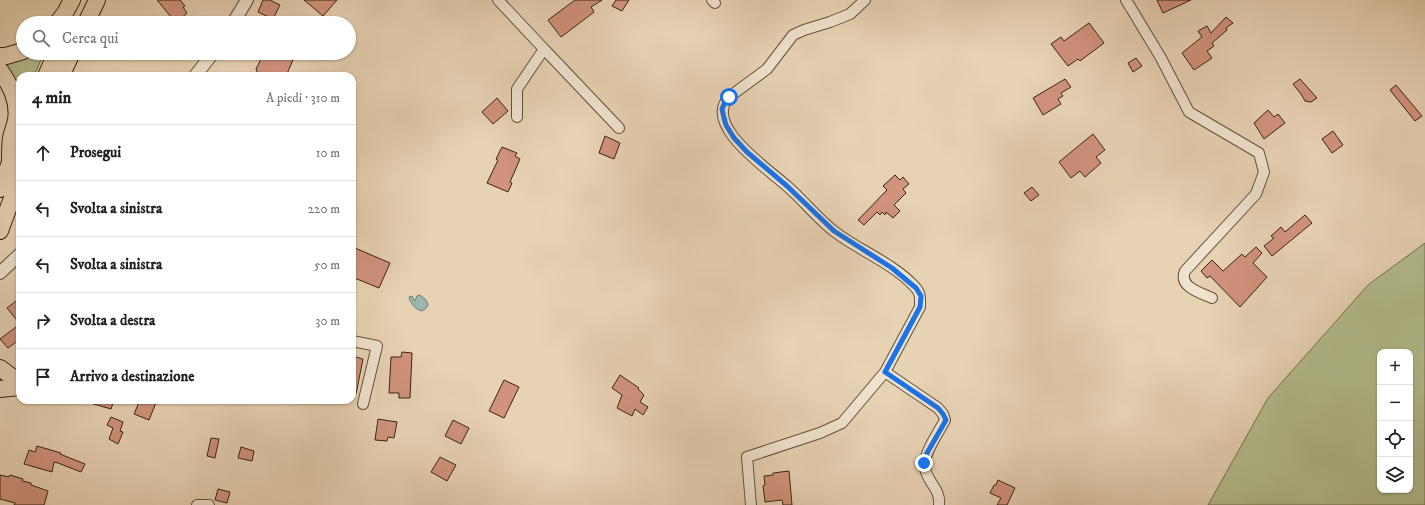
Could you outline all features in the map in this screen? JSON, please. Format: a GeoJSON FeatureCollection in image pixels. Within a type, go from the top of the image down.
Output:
{"type":"FeatureCollection","features":[{"type":"Feature","properties":{"kind":"highway"},"geometry":{"type":"LineString","coordinates":[[63,16],[72,0]]}},
{"type":"Feature","properties":{"kind":"highway"},"geometry":{"type":"LineString","coordinates":[[73,16],[80,0]]}},
{"type":"Feature","properties":{"kind":"highway"},"geometry":{"type":"LineString","coordinates":[[89,16],[97,0]]}},
{"type":"Feature","properties":{"kind":"highway"},"geometry":{"type":"LineString","coordinates":[[0,56],[16,53]]}},
{"type":"Feature","properties":{"kind":"highway"},"geometry":{"type":"LineString","coordinates":[[48,72],[53,60]]}},
{"type":"Feature","properties":{"kind":"highway"},"geometry":{"type":"LineString","coordinates":[[63,72],[69,60]]}},
{"type":"Feature","properties":{"kind":"highway"},"geometry":{"type":"LineString","coordinates":[[0,70],[10,86],[15,100],[16,120],[11,137],[10,160]]}},
{"type":"Feature","properties":{"kind":"highway"},"geometry":{"type":"LineString","coordinates":[[0,190],[16,146]]}},
{"type":"Feature","properties":{"kind":"highway"},"geometry":{"type":"LineString","coordinates":[[0,231],[16,187]]}},
{"type":"Feature","properties":{"kind":"highway"},"geometry":{"type":"LineString","coordinates":[[0,368],[16,378]]}},
{"type":"Feature","properties":{"kind":"highway"},"geometry":{"type":"LineString","coordinates":[[0,389],[16,387]]}},
{"type":"Feature","properties":{"kind":"street"},"geometry":{"type":"LineString","coordinates":[[237,16],[247,0]]}},
{"type":"Feature","properties":{"kind":"street"},"geometry":{"type":"LineString","coordinates":[[498,0],[619,128]]}},
{"type":"Feature","properties":{"kind":"street"},"geometry":{"type":"LineString","coordinates":[[751,505],[747,457],[820,433],[842,423],[885,372],[920,307],[921,296],[916,288],[892,268],[834,231],[787,186],[747,152],[734,138],[726,125],[722,109],[729,97],[768,69],[792,35],[850,14],[865,0]]}},
{"type":"Feature","properties":{"kind":"street"},"geometry":{"type":"LineString","coordinates":[[1126,0],[1161,58],[1189,112],[1259,153],[1264,172],[1256,194],[1185,271],[1184,274],[1184,281],[1188,286],[1212,298]]}},
{"type":"Feature","properties":{"kind":"street"},"geometry":{"type":"LineString","coordinates":[[517,117],[517,89],[544,49]]}},
{"type":"Feature","properties":{"kind":"street"},"geometry":{"type":"LineString","coordinates":[[198,72],[208,60]]}},
{"type":"Feature","properties":{"kind":"street"},"geometry":{"type":"LineString","coordinates":[[3,270],[16,258]]}},
{"type":"Feature","properties":{"kind":"street"},"geometry":{"type":"LineString","coordinates":[[356,342],[377,346],[363,404]]}},
{"type":"Feature","properties":{"kind":"street"},"geometry":{"type":"LineString","coordinates":[[885,372],[938,408],[946,420],[927,453],[924,463],[925,470],[940,497],[939,505]]}},
{"type":"Feature","properties":{"kind":"street"},"geometry":{"type":"LineString","coordinates":[[197,505],[209,505]]}},
{"type":"Feature","properties":{"kind":"green space"},"geometry":{"type":"Polygon","coordinates":[[[16,60],[41,60],[36,72],[16,72],[16,81],[5,63],[16,60]]]}},
{"type":"Feature","properties":{"kind":"green space"},"geometry":{"type":"Polygon","coordinates":[[[1425,243],[1425,505],[1208,505],[1268,398],[1368,285],[1425,243]]]}},
{"type":"Feature","properties":{"kind":"water"},"geometry":{"type":"Polygon","coordinates":[[[420,295],[426,300],[428,305],[422,311],[414,306],[409,297],[412,296],[415,301],[417,296],[420,295]]]}},
{"type":"Feature","properties":{"kind":"building"},"geometry":{"type":"Polygon","coordinates":[[[157,0],[180,0],[185,6],[183,7],[187,13],[184,16],[170,16],[157,0]]]}},
{"type":"Feature","properties":{"kind":"building"},"geometry":{"type":"Polygon","coordinates":[[[263,0],[270,0],[280,5],[274,16],[267,16],[258,12],[263,0]]]}},
{"type":"Feature","properties":{"kind":"building"},"geometry":{"type":"Polygon","coordinates":[[[304,0],[337,0],[323,16],[304,0]]]}},
{"type":"Feature","properties":{"kind":"building"},"geometry":{"type":"Polygon","coordinates":[[[575,0],[602,0],[591,7],[594,12],[561,37],[548,20],[575,0]]]}},
{"type":"Feature","properties":{"kind":"building"},"geometry":{"type":"Polygon","coordinates":[[[616,0],[629,0],[622,11],[612,6],[616,0]]]}},
{"type":"Feature","properties":{"kind":"building"},"geometry":{"type":"Polygon","coordinates":[[[1157,0],[1191,0],[1163,13],[1157,0]]]}},
{"type":"Feature","properties":{"kind":"building"},"geometry":{"type":"Polygon","coordinates":[[[1226,17],[1233,23],[1226,28],[1227,30],[1212,43],[1214,46],[1207,51],[1212,58],[1194,70],[1182,53],[1202,37],[1198,31],[1207,26],[1211,33],[1226,17]]]}},
{"type":"Feature","properties":{"kind":"building"},"geometry":{"type":"Polygon","coordinates":[[[1089,23],[1104,43],[1080,61],[1078,59],[1068,66],[1051,44],[1061,37],[1064,41],[1089,23]]]}},
{"type":"Feature","properties":{"kind":"building"},"geometry":{"type":"Polygon","coordinates":[[[1136,58],[1142,66],[1133,72],[1128,63],[1136,58]]]}},
{"type":"Feature","properties":{"kind":"building"},"geometry":{"type":"Polygon","coordinates":[[[260,60],[293,60],[288,72],[257,72],[256,69],[260,60]]]}},
{"type":"Feature","properties":{"kind":"building"},"geometry":{"type":"Polygon","coordinates":[[[1065,79],[1071,87],[1061,93],[1063,96],[1058,99],[1061,104],[1043,115],[1033,98],[1065,79]]]}},
{"type":"Feature","properties":{"kind":"building"},"geometry":{"type":"Polygon","coordinates":[[[1300,79],[1317,98],[1311,102],[1305,101],[1293,84],[1300,79]]]}},
{"type":"Feature","properties":{"kind":"building"},"geometry":{"type":"Polygon","coordinates":[[[1396,85],[1422,116],[1415,121],[1390,90],[1396,85]]]}},
{"type":"Feature","properties":{"kind":"building"},"geometry":{"type":"Polygon","coordinates":[[[497,98],[508,111],[493,124],[482,112],[497,98]]]}},
{"type":"Feature","properties":{"kind":"building"},"geometry":{"type":"Polygon","coordinates":[[[1268,110],[1274,117],[1278,114],[1285,123],[1264,139],[1254,123],[1268,110]]]}},
{"type":"Feature","properties":{"kind":"building"},"geometry":{"type":"Polygon","coordinates":[[[1333,131],[1343,145],[1332,153],[1322,139],[1333,131]]]}},
{"type":"Feature","properties":{"kind":"building"},"geometry":{"type":"Polygon","coordinates":[[[1093,134],[1105,150],[1096,157],[1101,163],[1085,177],[1080,171],[1071,178],[1059,162],[1093,134]]]}},
{"type":"Feature","properties":{"kind":"building"},"geometry":{"type":"Polygon","coordinates":[[[605,136],[620,143],[614,159],[599,153],[605,136]]]}},
{"type":"Feature","properties":{"kind":"building"},"geometry":{"type":"Polygon","coordinates":[[[502,147],[517,153],[515,156],[520,159],[510,182],[512,183],[508,192],[487,183],[498,160],[496,159],[502,147]]]}},
{"type":"Feature","properties":{"kind":"building"},"geometry":{"type":"Polygon","coordinates":[[[895,175],[900,180],[903,177],[909,184],[903,189],[906,193],[894,205],[900,211],[893,218],[886,212],[885,215],[882,212],[880,215],[877,212],[864,225],[858,220],[887,190],[883,186],[895,175]]]}},
{"type":"Feature","properties":{"kind":"building"},"geometry":{"type":"Polygon","coordinates":[[[1032,187],[1039,195],[1031,201],[1024,193],[1032,187]]]}},
{"type":"Feature","properties":{"kind":"building"},"geometry":{"type":"Polygon","coordinates":[[[1305,215],[1312,223],[1272,256],[1264,246],[1274,238],[1271,236],[1281,227],[1285,232],[1305,215]]]}},
{"type":"Feature","properties":{"kind":"building"},"geometry":{"type":"Polygon","coordinates":[[[1256,247],[1262,253],[1253,263],[1267,277],[1240,307],[1210,276],[1207,278],[1201,271],[1212,260],[1223,271],[1242,254],[1245,257],[1256,247]]]}},
{"type":"Feature","properties":{"kind":"building"},"geometry":{"type":"Polygon","coordinates":[[[356,248],[390,263],[379,288],[356,279],[356,248]]]}},
{"type":"Feature","properties":{"kind":"building"},"geometry":{"type":"Polygon","coordinates":[[[16,301],[16,319],[7,308],[16,301]]]}},
{"type":"Feature","properties":{"kind":"building"},"geometry":{"type":"Polygon","coordinates":[[[16,327],[16,342],[8,348],[0,339],[16,327]]]}},
{"type":"Feature","properties":{"kind":"building"},"geometry":{"type":"Polygon","coordinates":[[[402,352],[412,353],[410,398],[399,398],[399,393],[389,393],[391,357],[401,357],[402,352]]]}},
{"type":"Feature","properties":{"kind":"building"},"geometry":{"type":"Polygon","coordinates":[[[356,357],[363,359],[356,394],[356,357]]]}},
{"type":"Feature","properties":{"kind":"building"},"geometry":{"type":"Polygon","coordinates":[[[620,375],[639,388],[638,389],[644,395],[640,402],[648,407],[643,415],[635,409],[632,416],[617,408],[622,395],[612,388],[620,375]]]}},
{"type":"Feature","properties":{"kind":"building"},"geometry":{"type":"Polygon","coordinates":[[[504,380],[519,387],[504,418],[489,411],[504,380]]]}},
{"type":"Feature","properties":{"kind":"building"},"geometry":{"type":"Polygon","coordinates":[[[94,404],[113,404],[111,409],[94,404]]]}},
{"type":"Feature","properties":{"kind":"building"},"geometry":{"type":"Polygon","coordinates":[[[138,404],[155,404],[149,420],[134,414],[138,404]]]}},
{"type":"Feature","properties":{"kind":"building"},"geometry":{"type":"Polygon","coordinates":[[[111,417],[123,422],[120,431],[123,432],[118,444],[109,439],[113,428],[107,425],[111,417]]]}},
{"type":"Feature","properties":{"kind":"building"},"geometry":{"type":"Polygon","coordinates":[[[378,419],[397,422],[394,438],[388,437],[387,441],[375,440],[378,419]]]}},
{"type":"Feature","properties":{"kind":"building"},"geometry":{"type":"Polygon","coordinates":[[[453,420],[469,428],[461,444],[445,436],[453,420]]]}},
{"type":"Feature","properties":{"kind":"building"},"geometry":{"type":"Polygon","coordinates":[[[211,438],[219,439],[215,458],[207,456],[211,438]]]}},
{"type":"Feature","properties":{"kind":"building"},"geometry":{"type":"Polygon","coordinates":[[[37,446],[61,453],[60,454],[85,464],[81,472],[54,462],[52,472],[24,464],[29,450],[35,452],[37,446]]]}},
{"type":"Feature","properties":{"kind":"building"},"geometry":{"type":"Polygon","coordinates":[[[241,447],[254,451],[252,461],[238,458],[241,447]]]}},
{"type":"Feature","properties":{"kind":"building"},"geometry":{"type":"Polygon","coordinates":[[[440,457],[456,465],[447,481],[431,472],[440,457]]]}},
{"type":"Feature","properties":{"kind":"building"},"geometry":{"type":"Polygon","coordinates":[[[789,471],[792,505],[783,505],[782,500],[765,502],[763,486],[765,485],[764,476],[789,471]]]}},
{"type":"Feature","properties":{"kind":"building"},"geometry":{"type":"Polygon","coordinates":[[[0,475],[9,477],[10,475],[23,479],[22,481],[31,483],[31,485],[48,491],[44,505],[14,505],[15,503],[0,499],[0,475]]]}},
{"type":"Feature","properties":{"kind":"building"},"geometry":{"type":"Polygon","coordinates":[[[998,480],[1015,488],[1007,505],[997,505],[1001,498],[990,493],[998,480]]]}},
{"type":"Feature","properties":{"kind":"building"},"geometry":{"type":"Polygon","coordinates":[[[218,489],[230,492],[227,503],[215,500],[218,489]]]}},
{"type":"Feature","properties":{"kind":"route"},"geometry":{"type":"LineString","coordinates":[[729,97],[722,109],[726,125],[734,138],[747,152],[787,186],[834,231],[892,268],[916,288],[921,296],[920,307],[885,372],[938,408],[946,420],[927,453],[924,463]]}}]}
